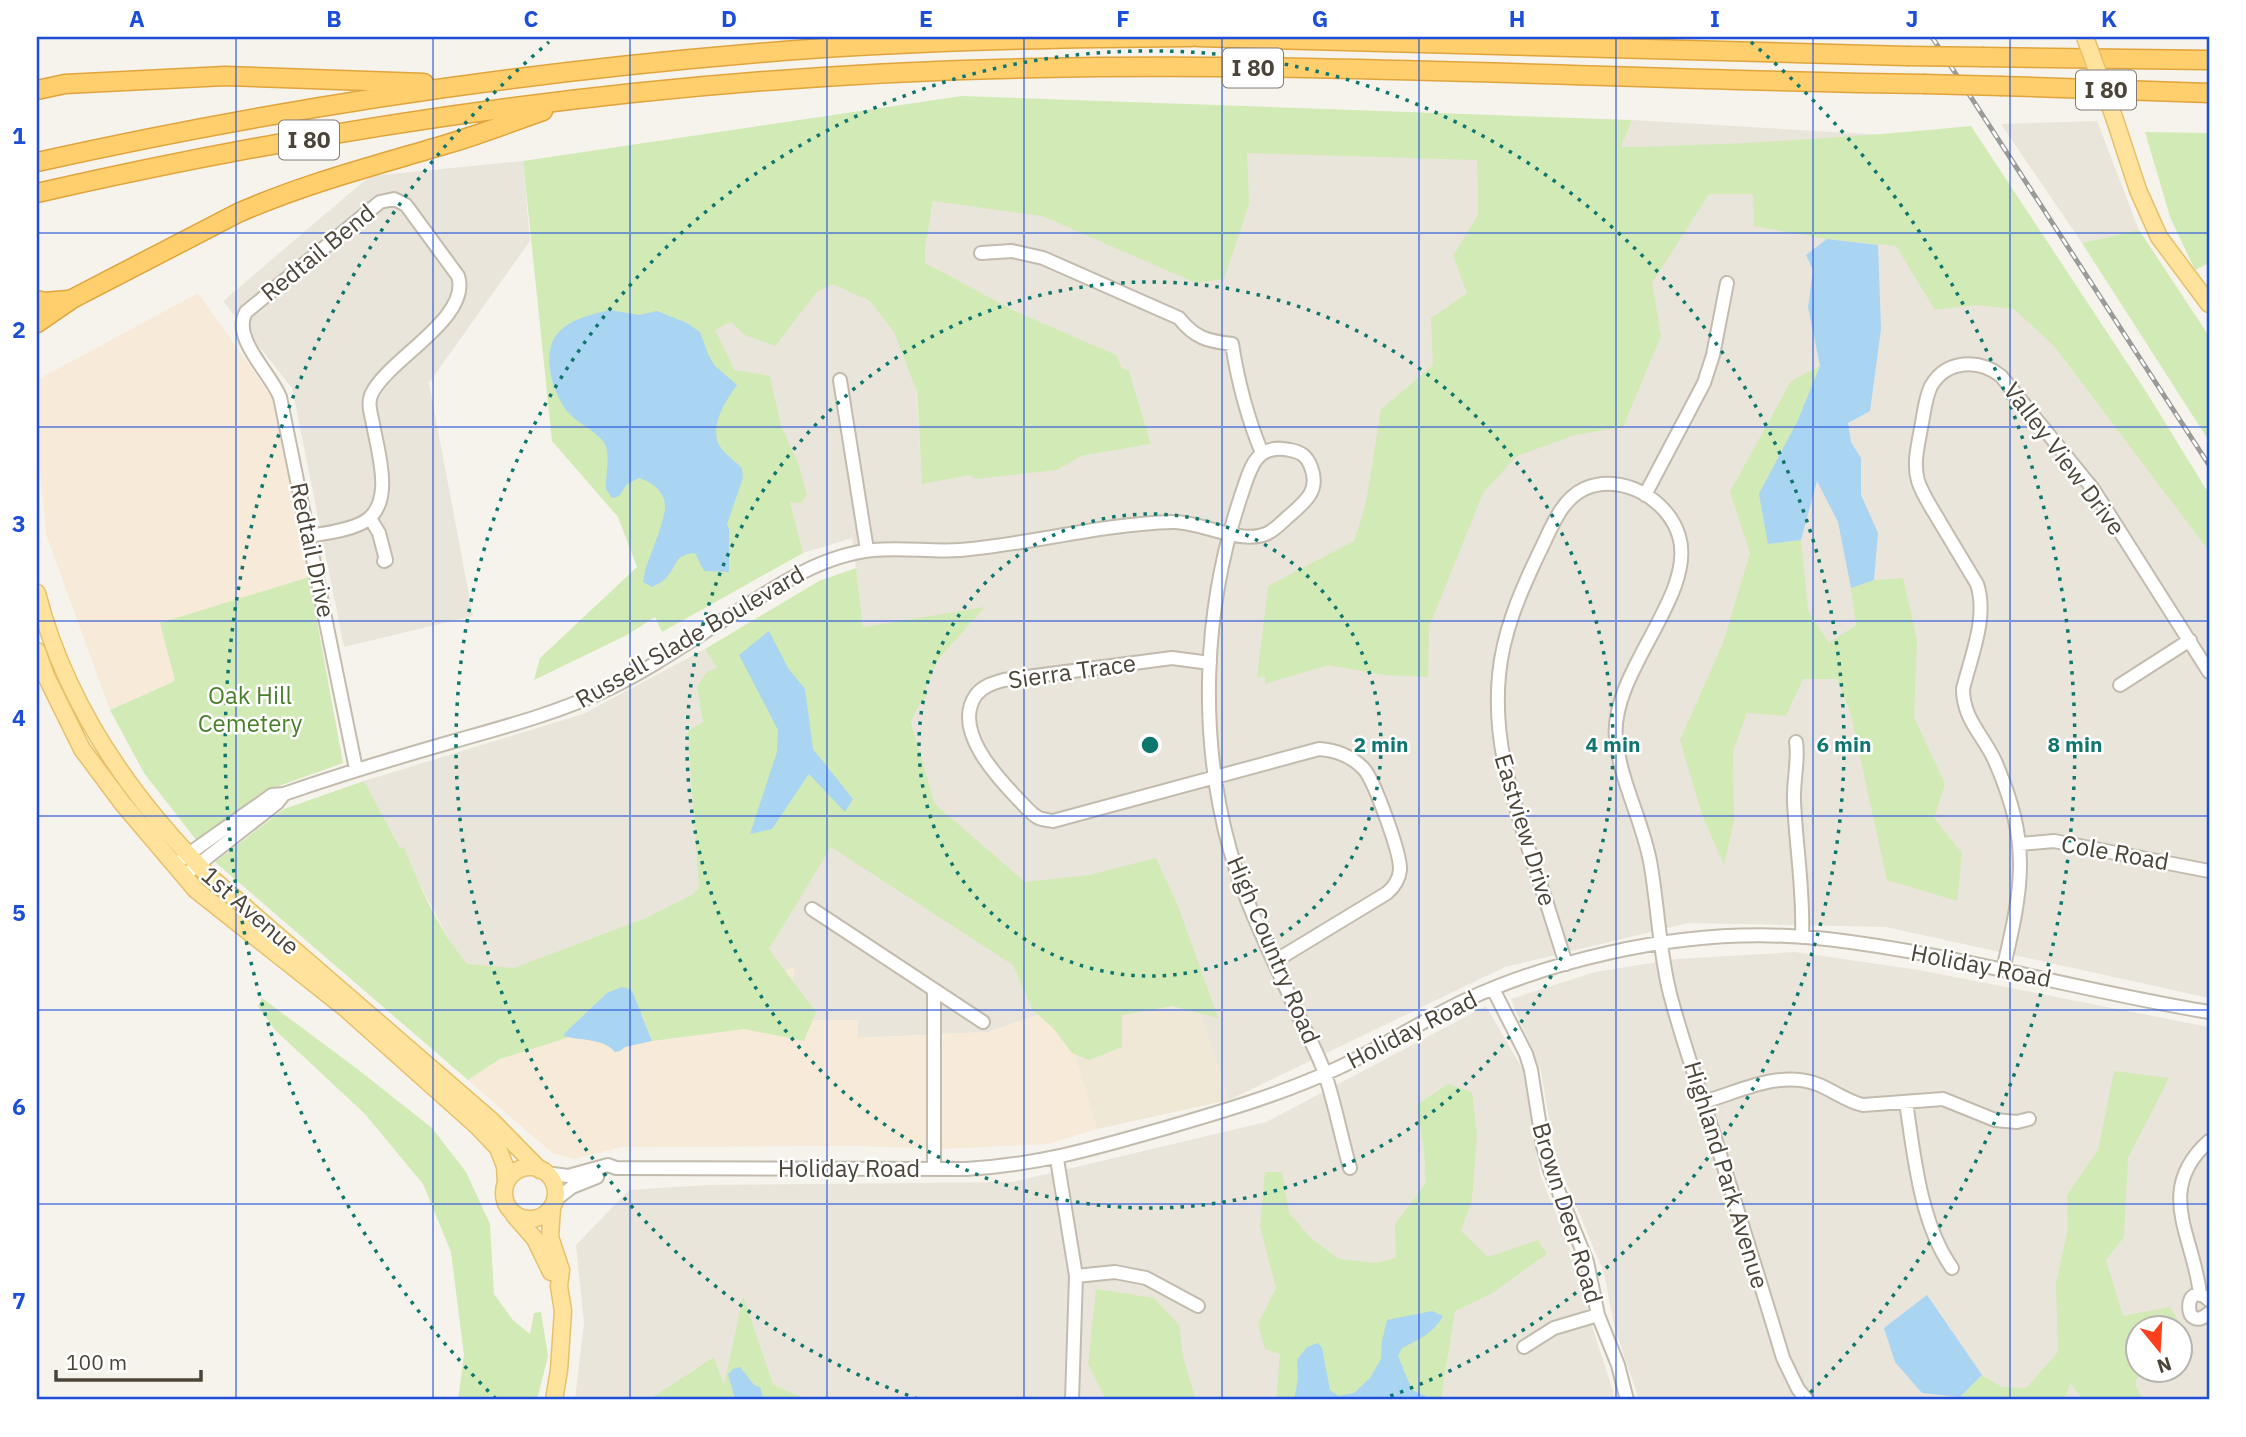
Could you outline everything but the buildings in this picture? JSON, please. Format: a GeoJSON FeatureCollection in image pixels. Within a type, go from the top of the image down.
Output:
{"type":"FeatureCollection","features":[{"type":"Feature","properties":{"kind":"highway","name":"I 80"},"geometry":{"type":"LineString","coordinates":[[37,163],[220,125],[462,84],[585,69],[754,53],[1033,38],[1191,37]]}},
{"type":"Feature","properties":{"kind":"highway","name":"I 80"},"geometry":{"type":"LineString","coordinates":[[1198,37],[1907,56],[2209,60]]}},
{"type":"Feature","properties":{"kind":"highway","name":"I 80"},"geometry":{"type":"LineString","coordinates":[[37,193],[225,154],[440,118],[583,98],[756,82],[1048,67],[1201,66],[2209,93]]}},
{"type":"Feature","properties":{"kind":"highway"},"geometry":{"type":"LineString","coordinates":[[37,90],[65,84],[225,76],[462,84]]}},
{"type":"Feature","properties":{"kind":"highway"},"geometry":{"type":"LineString","coordinates":[[37,79],[65,84]]}},
{"type":"Feature","properties":{"kind":"highway"},"geometry":{"type":"LineString","coordinates":[[37,323],[72,299],[266,201],[583,98]]}},
{"type":"Feature","properties":{"kind":"highway"},"geometry":{"type":"LineString","coordinates":[[37,300],[44,302],[72,299]]}},
{"type":"Feature","properties":{"kind":"main road"},"geometry":{"type":"LineString","coordinates":[[2085,37],[2138,190],[2159,237],[2209,304]]}},
{"type":"Feature","properties":{"kind":"main road","name":"1st Avenue"},"geometry":{"type":"LineString","coordinates":[[37,593],[47,627],[90,725],[186,864],[205,897],[345,1008],[492,1140],[503,1157],[506,1183]]}},
{"type":"Feature","properties":{"kind":"main road","name":"1st Avenue"},"geometry":{"type":"LineString","coordinates":[[37,651],[46,676],[82,749],[123,804],[186,864],[492,1121],[542,1171]]}},
{"type":"Feature","properties":{"kind":"main road"},"geometry":{"type":"LineString","coordinates":[[554,1400],[563,1311],[559,1286],[561,1270],[550,1237],[554,1185],[542,1171],[532,1168],[517,1171],[506,1183],[504,1198],[511,1211],[535,1239],[559,1286]]}},
{"type":"Feature","properties":{"kind":"main road"},"geometry":{"type":"LineString","coordinates":[[511,1211],[524,1219],[532,1219],[547,1213],[553,1204]]}},
{"type":"Feature","properties":{"kind":"street","name":"Redtail Bend"},"geometry":{"type":"LineString","coordinates":[[245,340],[241,327],[246,312],[387,199],[394,199],[406,205],[458,276],[460,290],[447,314],[424,340],[392,368],[373,391],[370,399],[382,481],[378,503],[370,518]]}},
{"type":"Feature","properties":{"kind":"street"},"geometry":{"type":"LineString","coordinates":[[981,253],[1012,251],[1044,258],[1180,318],[1189,330],[1209,341],[1231,344],[1238,383],[1262,453]]}},
{"type":"Feature","properties":{"kind":"street"},"geometry":{"type":"LineString","coordinates":[[1645,495],[1704,383],[1713,355],[1727,282]]}},
{"type":"Feature","properties":{"kind":"street","name":"Redtail Drive"},"geometry":{"type":"LineString","coordinates":[[245,340],[280,397],[356,769]]}},
{"type":"Feature","properties":{"kind":"street","name":"Valley View Drive"},"geometry":{"type":"LineString","coordinates":[[2003,970],[2019,896],[2020,844],[2011,801],[1991,753],[1971,723],[1963,699],[1980,618],[1981,595],[1924,495],[1916,470],[1915,457],[1927,395],[1938,377],[1950,368],[1973,364],[1984,366],[2001,376],[2093,489],[2209,673]]}},
{"type":"Feature","properties":{"kind":"street"},"geometry":{"type":"LineString","coordinates":[[840,380],[867,550]]}},
{"type":"Feature","properties":{"kind":"street","name":"Russell Slade Boulevard"},"geometry":{"type":"LineString","coordinates":[[186,864],[276,803],[284,794],[356,769],[560,710],[610,688],[654,663],[801,573],[867,550],[957,550],[1143,524],[1181,522],[1254,537],[1269,533],[1311,498],[1315,483],[1310,463],[1300,452],[1279,447],[1262,453]]}},
{"type":"Feature","properties":{"kind":"street","name":"High Country Road"},"geometry":{"type":"LineString","coordinates":[[1262,453],[1250,467],[1228,533],[1213,615],[1208,694],[1215,776],[1231,851],[1245,894],[1325,1074],[1350,1168]]}},
{"type":"Feature","properties":{"kind":"street","name":"Eastview Drive"},"geometry":{"type":"LineString","coordinates":[[1566,964],[1508,784],[1499,745],[1497,705],[1500,662],[1513,611],[1565,504],[1583,489],[1604,484],[1623,485],[1645,495]]}},
{"type":"Feature","properties":{"kind":"street","name":"Highland Park Avenue"},"geometry":{"type":"LineString","coordinates":[[1645,495],[1664,510],[1675,525],[1681,542],[1681,562],[1676,583],[1624,692],[1616,728],[1622,765],[1650,859],[1669,991],[1783,1357],[1798,1389],[1807,1400]]}},
{"type":"Feature","properties":{"kind":"street"},"geometry":{"type":"LineString","coordinates":[[309,536],[350,528],[370,518],[382,540],[384,561]]}},
{"type":"Feature","properties":{"kind":"street"},"geometry":{"type":"LineString","coordinates":[[2120,685],[2190,640]]}},
{"type":"Feature","properties":{"kind":"street","name":"Sierra Trace"},"geometry":{"type":"LineString","coordinates":[[1210,663],[1172,658],[1004,680],[987,685],[976,695],[971,707],[970,721],[981,755],[1034,816],[1053,821],[1319,750],[1332,750],[1343,754],[1364,770],[1374,784],[1400,863],[1395,886],[1275,961]]}},
{"type":"Feature","properties":{"kind":"street"},"geometry":{"type":"LineString","coordinates":[[1796,742],[1798,750],[1794,774],[1794,802],[1804,901],[1802,937]]}},
{"type":"Feature","properties":{"kind":"street","name":"Cole Road"},"geometry":{"type":"LineString","coordinates":[[2020,844],[2054,841],[2209,871]]}},
{"type":"Feature","properties":{"kind":"street"},"geometry":{"type":"LineString","coordinates":[[812,909],[983,1023]]}},
{"type":"Feature","properties":{"kind":"street","name":"Holiday Road"},"geometry":{"type":"LineString","coordinates":[[542,1171],[568,1176],[608,1165],[616,1168],[934,1169],[994,1167],[1057,1159],[1233,1108],[1325,1074],[1466,1000],[1566,964],[1662,943],[1733,936],[1802,937],[1892,948],[2209,1012]]}},
{"type":"Feature","properties":{"kind":"street","name":"Brown Deer Road"},"geometry":{"type":"LineString","coordinates":[[1493,989],[1531,1070],[1543,1146],[1558,1193],[1587,1262],[1598,1315],[1618,1365],[1627,1400]]}},
{"type":"Feature","properties":{"kind":"street"},"geometry":{"type":"LineString","coordinates":[[934,990],[934,1169]]}},
{"type":"Feature","properties":{"kind":"street"},"geometry":{"type":"LineString","coordinates":[[1703,1102],[1783,1079],[1809,1081],[1850,1102],[1863,1105],[1943,1099],[1995,1120],[2017,1122],[2029,1119]]}},
{"type":"Feature","properties":{"kind":"street"},"geometry":{"type":"LineString","coordinates":[[1906,1102],[1923,1195],[1939,1250],[1951,1268]]}},
{"type":"Feature","properties":{"kind":"street"},"geometry":{"type":"LineString","coordinates":[[2209,1141],[2188,1169],[2180,1199],[2182,1226],[2205,1298],[2191,1299],[2188,1310],[2196,1318],[2209,1315]]}},
{"type":"Feature","properties":{"kind":"street"},"geometry":{"type":"LineString","coordinates":[[1057,1159],[1076,1276],[1072,1400]]}},
{"type":"Feature","properties":{"kind":"street","name":"Holiday Road"},"geometry":{"type":"LineString","coordinates":[[553,1204],[582,1182],[616,1168]]}},
{"type":"Feature","properties":{"kind":"street"},"geometry":{"type":"LineString","coordinates":[[1076,1276],[1115,1272],[1146,1278],[1198,1306]]}},
{"type":"Feature","properties":{"kind":"street"},"geometry":{"type":"LineString","coordinates":[[1524,1347],[1554,1328],[1598,1315]]}},
{"type":"Feature","properties":{"kind":"shaded area"},"geometry":{"type":"Polygon","coordinates":[[[1632,120],[1968,140],[2209,532],[2209,998],[1886,927],[1688,923],[1505,967],[1229,1100],[1170,921],[1023,882],[935,804],[911,722],[938,660],[984,608],[863,627],[852,538],[803,553],[776,448],[714,329],[824,279],[912,321],[922,483],[1151,444],[1129,371],[922,262],[935,192],[1229,152],[1477,159],[1480,284],[1433,365],[1381,409],[1412,639],[1632,120]]]}},
{"type":"Feature","properties":{"kind":"shaded area"},"geometry":{"type":"Polygon","coordinates":[[[2097,121],[2139,230],[2082,243],[2001,124],[2097,121]]]}},
{"type":"Feature","properties":{"kind":"shaded area"},"geometry":{"type":"Polygon","coordinates":[[[523,161],[530,241],[429,383],[473,616],[344,647],[292,388],[223,301],[370,176],[523,161]]]}},
{"type":"Feature","properties":{"kind":"shaded area"},"geometry":{"type":"Polygon","coordinates":[[[198,293],[272,397],[309,577],[160,623],[175,681],[110,710],[46,534],[37,437],[37,380],[198,293]]]}},
{"type":"Feature","properties":{"kind":"shaded area"},"geometry":{"type":"Polygon","coordinates":[[[705,649],[741,700],[699,897],[473,984],[364,781],[583,714],[705,649]]]}},
{"type":"Feature","properties":{"kind":"shaded area"},"geometry":{"type":"Polygon","coordinates":[[[828,837],[1042,953],[1061,1007],[988,1032],[858,1038],[858,1021],[786,1020],[794,968],[734,985],[828,837]]]}},
{"type":"Feature","properties":{"kind":"shaded area"},"geometry":{"type":"Polygon","coordinates":[[[1170,921],[1229,1100],[1097,1129],[1061,1007],[1170,921]]]}},
{"type":"Feature","properties":{"kind":"shaded area"},"geometry":{"type":"Polygon","coordinates":[[[1795,952],[1919,970],[2209,1027],[2209,1400],[1639,1400],[1614,1326],[1604,1273],[1556,1158],[1541,1072],[1511,999],[1595,972],[1677,959],[1795,952]]]}},
{"type":"Feature","properties":{"kind":"shaded area"},"geometry":{"type":"Polygon","coordinates":[[[795,967],[786,1020],[858,1020],[858,1038],[926,1035],[926,1148],[622,1147],[574,1159],[552,1153],[468,1080],[506,1056],[795,967]]]}},
{"type":"Feature","properties":{"kind":"shaded area"},"geometry":{"type":"Polygon","coordinates":[[[1486,1006],[1523,1070],[1540,1174],[1579,1272],[1614,1400],[1441,1400],[1459,1284],[1282,1339],[1276,1400],[807,1400],[773,1384],[743,1297],[724,1386],[714,1357],[648,1400],[575,1400],[584,1323],[576,1245],[629,1190],[707,1185],[1013,1182],[1266,1122],[1486,1006]]]}},
{"type":"Feature","properties":{"kind":"shaded area"},"geometry":{"type":"Polygon","coordinates":[[[1061,1007],[1097,1129],[1048,1144],[942,1149],[943,1034],[989,1032],[1061,1007]]]}},
{"type":"Feature","properties":{"kind":"green space"},"geometry":{"type":"Polygon","coordinates":[[[962,96],[1632,120],[1621,147],[1797,140],[1971,126],[2147,393],[2209,494],[2209,551],[2054,346],[2014,309],[1976,305],[1935,310],[1896,246],[1827,239],[1754,226],[1753,194],[1709,194],[1652,283],[1661,336],[1623,427],[1575,435],[1517,456],[1483,493],[1429,627],[1428,677],[1385,675],[1328,665],[1265,684],[1265,676],[1257,678],[1268,586],[1354,541],[1366,503],[1381,409],[1433,365],[1431,318],[1467,293],[1453,256],[1478,215],[1477,160],[1247,153],[1249,204],[1224,279],[1196,283],[1042,216],[933,201],[925,263],[1015,311],[1116,355],[1121,367],[1129,371],[1151,444],[1081,456],[1057,470],[976,479],[970,475],[922,484],[917,392],[894,332],[870,301],[832,284],[817,292],[775,346],[745,335],[731,322],[715,330],[735,370],[770,376],[781,426],[798,463],[807,495],[801,503],[790,502],[803,553],[662,632],[655,617],[627,635],[534,680],[540,658],[637,567],[618,517],[552,441],[523,161],[962,96]]]}},
{"type":"Feature","properties":{"kind":"green space"},"geometry":{"type":"Polygon","coordinates":[[[2145,132],[2209,133],[2209,263],[2195,270],[2170,217],[2145,132]]]}},
{"type":"Feature","properties":{"kind":"green space"},"geometry":{"type":"Polygon","coordinates":[[[2139,230],[2209,336],[2209,441],[2082,243],[2139,230]]]}},
{"type":"Feature","properties":{"kind":"green space"},"geometry":{"type":"Polygon","coordinates":[[[1820,366],[1797,422],[1768,544],[1801,540],[1808,611],[1829,643],[1856,625],[1851,588],[1874,580],[1903,578],[1917,640],[1914,717],[1945,784],[1934,818],[1962,853],[1957,901],[1887,880],[1850,711],[1837,679],[1803,679],[1786,716],[1747,713],[1733,751],[1734,821],[1724,865],[1702,815],[1680,740],[1723,643],[1750,553],[1730,492],[1791,381],[1820,366]]]}},
{"type":"Feature","properties":{"kind":"green space"},"geometry":{"type":"Polygon","coordinates":[[[856,568],[863,627],[985,607],[938,660],[925,690],[928,694],[911,722],[935,804],[1025,882],[1089,875],[1156,858],[1178,906],[1218,1018],[1172,1006],[1122,1015],[1122,1047],[1089,1060],[1072,1053],[1053,1028],[1032,1009],[1013,965],[831,847],[769,949],[816,1012],[804,1041],[744,1029],[652,1041],[642,1014],[500,1059],[468,1080],[215,862],[284,809],[364,781],[400,848],[404,847],[439,923],[467,964],[514,968],[650,916],[692,895],[699,888],[688,731],[703,722],[697,686],[706,673],[717,667],[705,649],[819,581],[856,568]]]}},
{"type":"Feature","properties":{"kind":"green space","name":"Oak Hill Cemetery"},"geometry":{"type":"Polygon","coordinates":[[[309,577],[343,763],[262,792],[197,841],[144,773],[110,710],[175,681],[160,623],[309,577]]]}},
{"type":"Feature","properties":{"kind":"green space"},"geometry":{"type":"Polygon","coordinates":[[[262,998],[432,1128],[466,1172],[490,1224],[494,1294],[513,1320],[530,1334],[534,1313],[541,1312],[548,1356],[537,1400],[458,1400],[464,1355],[451,1252],[423,1184],[365,1114],[275,1030],[258,1006],[262,998]]]}},
{"type":"Feature","properties":{"kind":"green space"},"geometry":{"type":"Polygon","coordinates":[[[2114,1071],[2169,1078],[2128,1158],[2124,1237],[2106,1260],[2124,1316],[2124,1384],[2135,1384],[2143,1400],[2080,1400],[2070,1383],[2065,1400],[1961,1400],[1960,1397],[1982,1375],[2002,1387],[2026,1388],[2058,1352],[2056,1283],[2068,1228],[2067,1195],[2098,1150],[2114,1071]]]}},
{"type":"Feature","properties":{"kind":"green space"},"geometry":{"type":"Polygon","coordinates":[[[1448,1084],[1472,1092],[1477,1135],[1472,1199],[1461,1231],[1488,1257],[1538,1240],[1547,1254],[1492,1293],[1455,1311],[1441,1400],[1276,1400],[1280,1354],[1265,1349],[1258,1324],[1276,1288],[1260,1226],[1265,1172],[1282,1172],[1289,1213],[1312,1239],[1339,1259],[1376,1263],[1396,1258],[1395,1224],[1426,1183],[1417,1105],[1448,1084]]]}},
{"type":"Feature","properties":{"kind":"green space"},"geometry":{"type":"Polygon","coordinates":[[[1096,1289],[1154,1298],[1179,1325],[1183,1358],[1196,1400],[1106,1400],[1088,1364],[1096,1289]]]}},
{"type":"Feature","properties":{"kind":"green space"},"geometry":{"type":"Polygon","coordinates":[[[743,1296],[773,1384],[807,1400],[648,1400],[714,1357],[724,1385],[743,1296]]]}},
{"type":"Feature","properties":{"kind":"green space"},"geometry":{"type":"Polygon","coordinates":[[[2170,1307],[2174,1314],[2133,1314],[2170,1307]]]}},
{"type":"Feature","properties":{"kind":"water"},"geometry":{"type":"Polygon","coordinates":[[[1827,239],[1878,245],[1881,329],[1870,411],[1848,423],[1851,442],[1861,458],[1861,495],[1878,533],[1874,580],[1851,588],[1838,522],[1817,481],[1801,540],[1768,544],[1759,494],[1797,422],[1820,366],[1808,307],[1813,270],[1806,255],[1827,239]]]}},
{"type":"Feature","properties":{"kind":"water"},"geometry":{"type":"Polygon","coordinates":[[[610,310],[639,315],[657,311],[687,323],[700,332],[715,366],[737,385],[720,415],[716,432],[721,448],[742,468],[743,478],[727,524],[729,572],[704,571],[695,553],[679,558],[665,579],[652,587],[643,582],[664,514],[663,497],[653,485],[639,478],[627,484],[619,496],[612,498],[606,489],[606,446],[566,410],[558,396],[551,375],[549,355],[557,334],[574,321],[610,310]]]}},
{"type":"Feature","properties":{"kind":"water"},"geometry":{"type":"Polygon","coordinates":[[[769,631],[788,668],[805,689],[813,749],[853,799],[845,812],[809,774],[772,829],[750,834],[777,752],[778,730],[739,655],[769,631]]]}},
{"type":"Feature","properties":{"kind":"water"},"geometry":{"type":"Polygon","coordinates":[[[622,987],[633,993],[652,1041],[615,1052],[598,1042],[564,1036],[607,993],[622,987]]]}},
{"type":"Feature","properties":{"kind":"water"},"geometry":{"type":"Polygon","coordinates":[[[1927,1295],[1982,1375],[1960,1397],[1922,1393],[1895,1362],[1884,1328],[1927,1295]]]}},
{"type":"Feature","properties":{"kind":"water"},"geometry":{"type":"Polygon","coordinates":[[[1432,1311],[1443,1316],[1439,1322],[1425,1335],[1402,1348],[1398,1356],[1412,1390],[1435,1400],[1294,1400],[1298,1379],[1297,1360],[1307,1347],[1318,1343],[1322,1348],[1330,1390],[1338,1396],[1354,1393],[1370,1378],[1381,1359],[1387,1320],[1432,1311]]]}},
{"type":"Feature","properties":{"kind":"water"},"geometry":{"type":"Polygon","coordinates":[[[740,1367],[754,1385],[760,1387],[764,1400],[735,1399],[728,1374],[740,1367]]]}},
{"type":"Feature","properties":{"kind":"railway"},"geometry":{"type":"LineString","coordinates":[[1932,37],[2209,465]]}}]}
